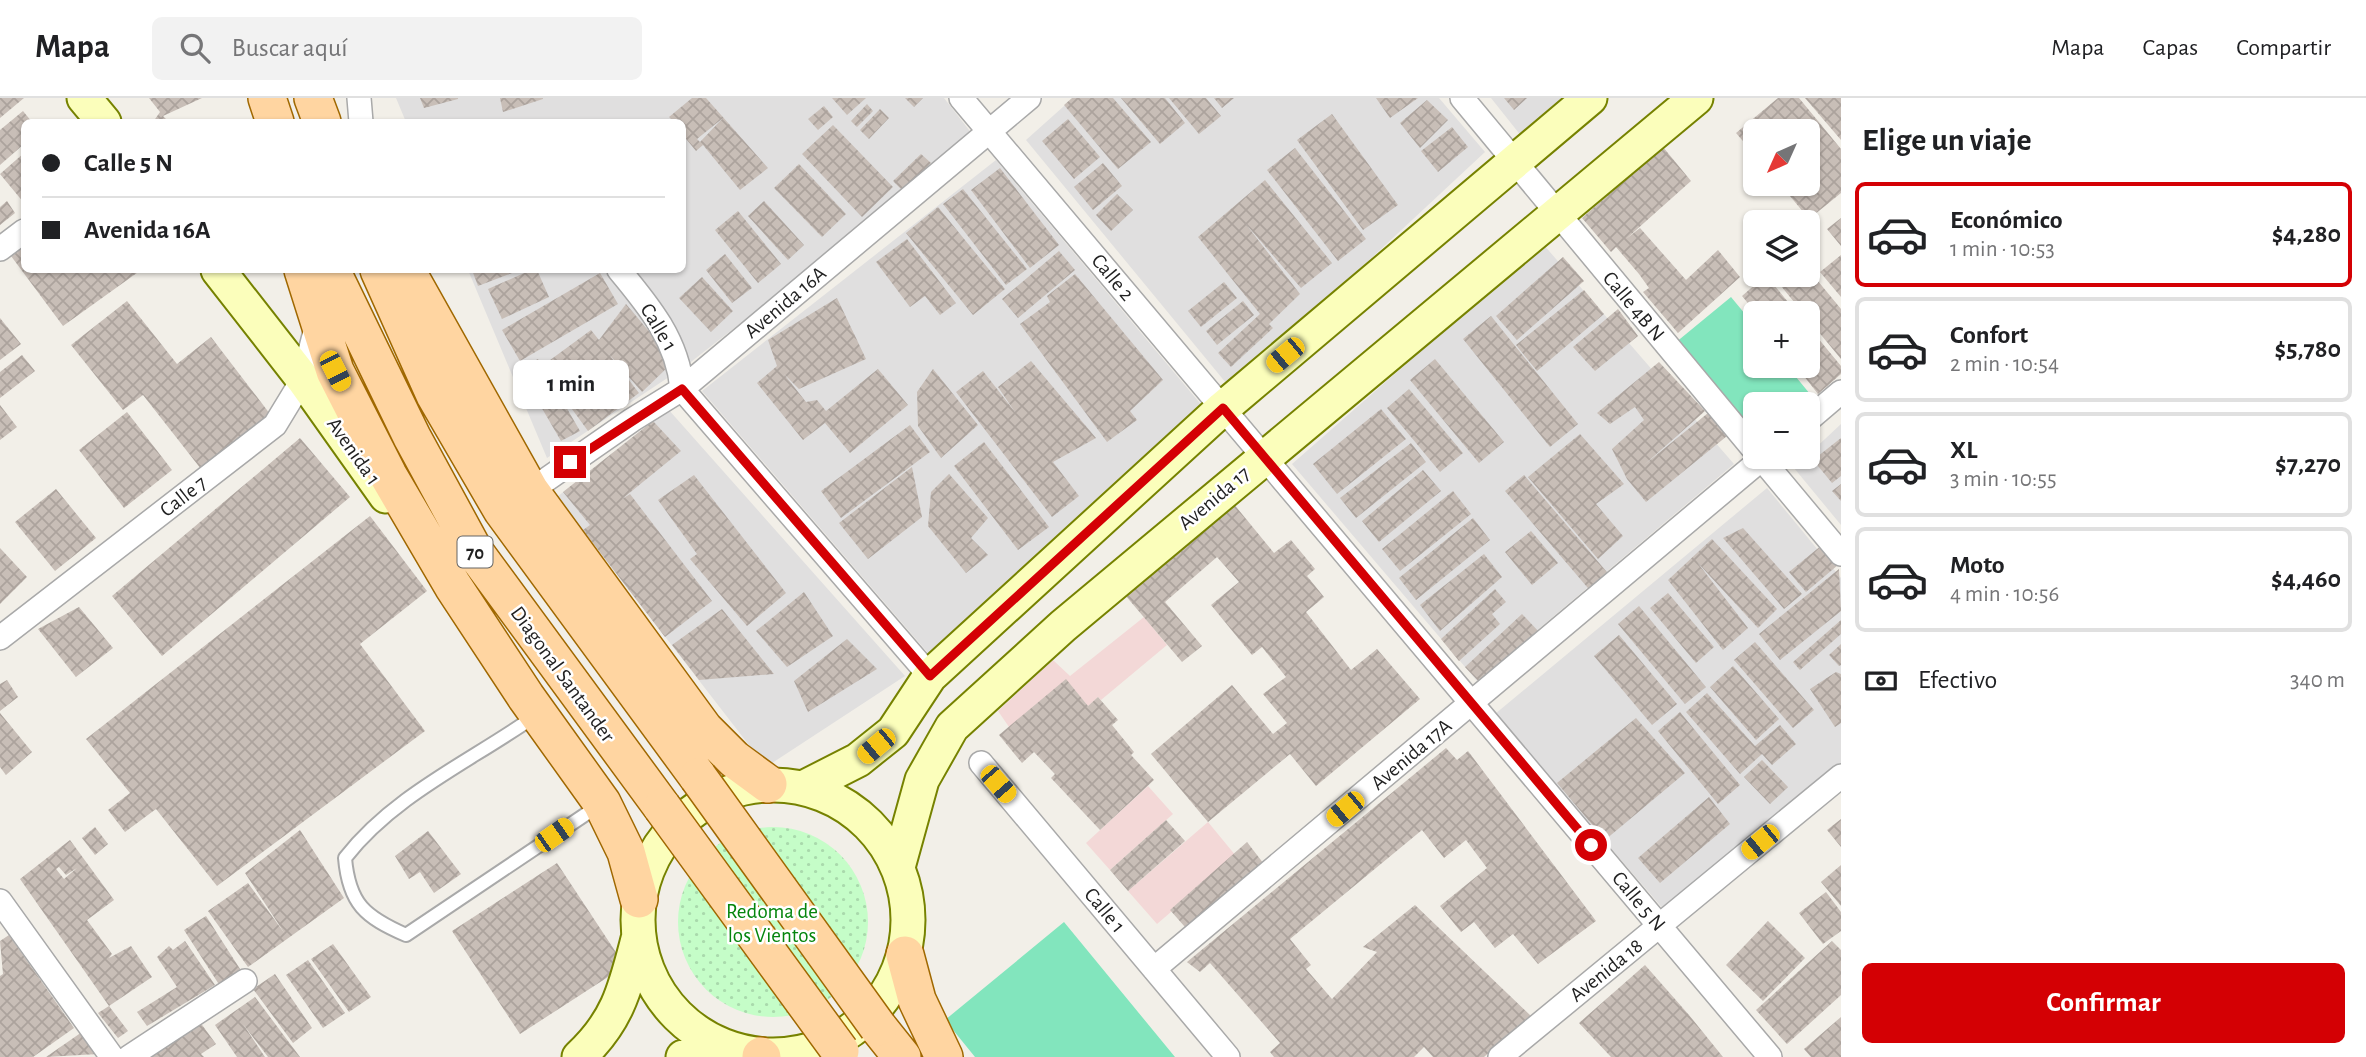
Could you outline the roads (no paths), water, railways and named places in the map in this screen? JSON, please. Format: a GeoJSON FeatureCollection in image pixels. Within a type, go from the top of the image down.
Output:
{"type":"FeatureCollection","features":[{"type":"Feature","properties":{"kind":"main road"},"geometry":{"type":"LineString","coordinates":[[84,98],[102,119]]}},
{"type":"Feature","properties":{"kind":"main road"},"geometry":{"type":"LineString","coordinates":[[267,98],[274,119]]}},
{"type":"Feature","properties":{"kind":"main road"},"geometry":{"type":"LineString","coordinates":[[313,98],[321,119]]}},
{"type":"Feature","properties":{"kind":"main road"},"geometry":{"type":"LineString","coordinates":[[579,1057],[602,1037],[622,1000],[638,937],[639,899],[657,845],[697,807],[731,791],[785,786],[858,761],[893,732],[930,676],[1223,408],[1590,98]]}},
{"type":"Feature","properties":{"kind":"main road","name":"Avenida 17"},"geometry":{"type":"LineString","coordinates":[[898,867],[922,780],[952,727],[1063,626],[1265,455],[1696,98]]}},
{"type":"Feature","properties":{"kind":"main road","name":"Avenida 1"},"geometry":{"type":"LineString","coordinates":[[220,273],[303,379],[384,494],[418,527]]}},
{"type":"Feature","properties":{"kind":"main road"},"geometry":{"type":"LineString","coordinates":[[304,273],[335,371],[418,527],[453,586],[538,714],[602,803],[626,852],[639,899]]}},
{"type":"Feature","properties":{"kind":"main road","name":"Diagonal Santander"},"geometry":{"type":"LineString","coordinates":[[332,273],[412,437],[474,551],[842,1054]]}},
{"type":"Feature","properties":{"kind":"main road","name":"70"},"geometry":{"type":"LineString","coordinates":[[380,273],[435,395],[502,510],[902,1057]]}},
{"type":"Feature","properties":{"kind":"main road"},"geometry":{"type":"LineString","coordinates":[[408,273],[530,491],[704,729],[734,759],[785,786],[842,803],[875,831],[898,867],[907,895],[910,925],[905,954],[894,984],[876,1010],[852,1032],[824,1047],[793,1055],[762,1057],[724,1047],[692,1029],[666,1004],[648,972],[638,937]]}},
{"type":"Feature","properties":{"kind":"main road"},"geometry":{"type":"LineString","coordinates":[[905,954],[917,1000],[944,1057]]}},
{"type":"Feature","properties":{"kind":"main road"},"geometry":{"type":"LineString","coordinates":[[683,1057],[724,1047]]}},
{"type":"Feature","properties":{"kind":"street"},"geometry":{"type":"LineString","coordinates":[[359,98],[361,119]]}},
{"type":"Feature","properties":{"kind":"street","name":"Calle 2"},"geometry":{"type":"LineString","coordinates":[[961,98],[1265,455]]}},
{"type":"Feature","properties":{"kind":"street","name":"Avenida 16A"},"geometry":{"type":"LineString","coordinates":[[530,491],[632,420],[682,389],[1029,98]]}},
{"type":"Feature","properties":{"kind":"street","name":"Calle 4B N"},"geometry":{"type":"LineString","coordinates":[[1462,98],[1743,436]]}},
{"type":"Feature","properties":{"kind":"street"},"geometry":{"type":"LineString","coordinates":[[0,249],[21,233]]}},
{"type":"Feature","properties":{"kind":"street","name":"Calle 1"},"geometry":{"type":"LineString","coordinates":[[621,273],[645,302],[673,345],[680,365],[682,389]]}},
{"type":"Feature","properties":{"kind":"street","name":"Calle 7"},"geometry":{"type":"LineString","coordinates":[[0,638],[275,425],[303,379],[318,320]]}},
{"type":"Feature","properties":{"kind":"street"},"geometry":{"type":"LineString","coordinates":[[682,389],[930,676]]}},
{"type":"Feature","properties":{"kind":"street"},"geometry":{"type":"LineString","coordinates":[[1820,410],[1841,392]]}},
{"type":"Feature","properties":{"kind":"street","name":"Calle 5 N"},"geometry":{"type":"LineString","coordinates":[[1265,455],[1769,1057]]}},
{"type":"Feature","properties":{"kind":"street","name":"Avenida 17A"},"geometry":{"type":"LineString","coordinates":[[1154,969],[1745,469]]}},
{"type":"Feature","properties":{"kind":"street","name":"Calle 4B N"},"geometry":{"type":"LineString","coordinates":[[1771,469],[1841,554]]}},
{"type":"Feature","properties":{"kind":"street","name":"Calle 1"},"geometry":{"type":"LineString","coordinates":[[981,763],[1228,1057]]}},
{"type":"Feature","properties":{"kind":"street","name":"Avenida 18"},"geometry":{"type":"LineString","coordinates":[[1500,1057],[1841,776]]}},
{"type":"Feature","properties":{"kind":"street"},"geometry":{"type":"LineString","coordinates":[[0,901],[112,1057]]}},
{"type":"Feature","properties":{"kind":"street"},"geometry":{"type":"LineString","coordinates":[[129,1057],[245,981]]}},
{"type":"Feature","properties":{"kind":"lane"},"geometry":{"type":"LineString","coordinates":[[538,714],[406,800],[364,833],[345,858],[347,885],[360,907],[376,922],[407,935],[602,803]]}},
{"type":"Feature","properties":{"kind":"park label","name":"Redoma de los Vientos"},"geometry":{"type":"Point","coordinates":[772,923]}}]}
